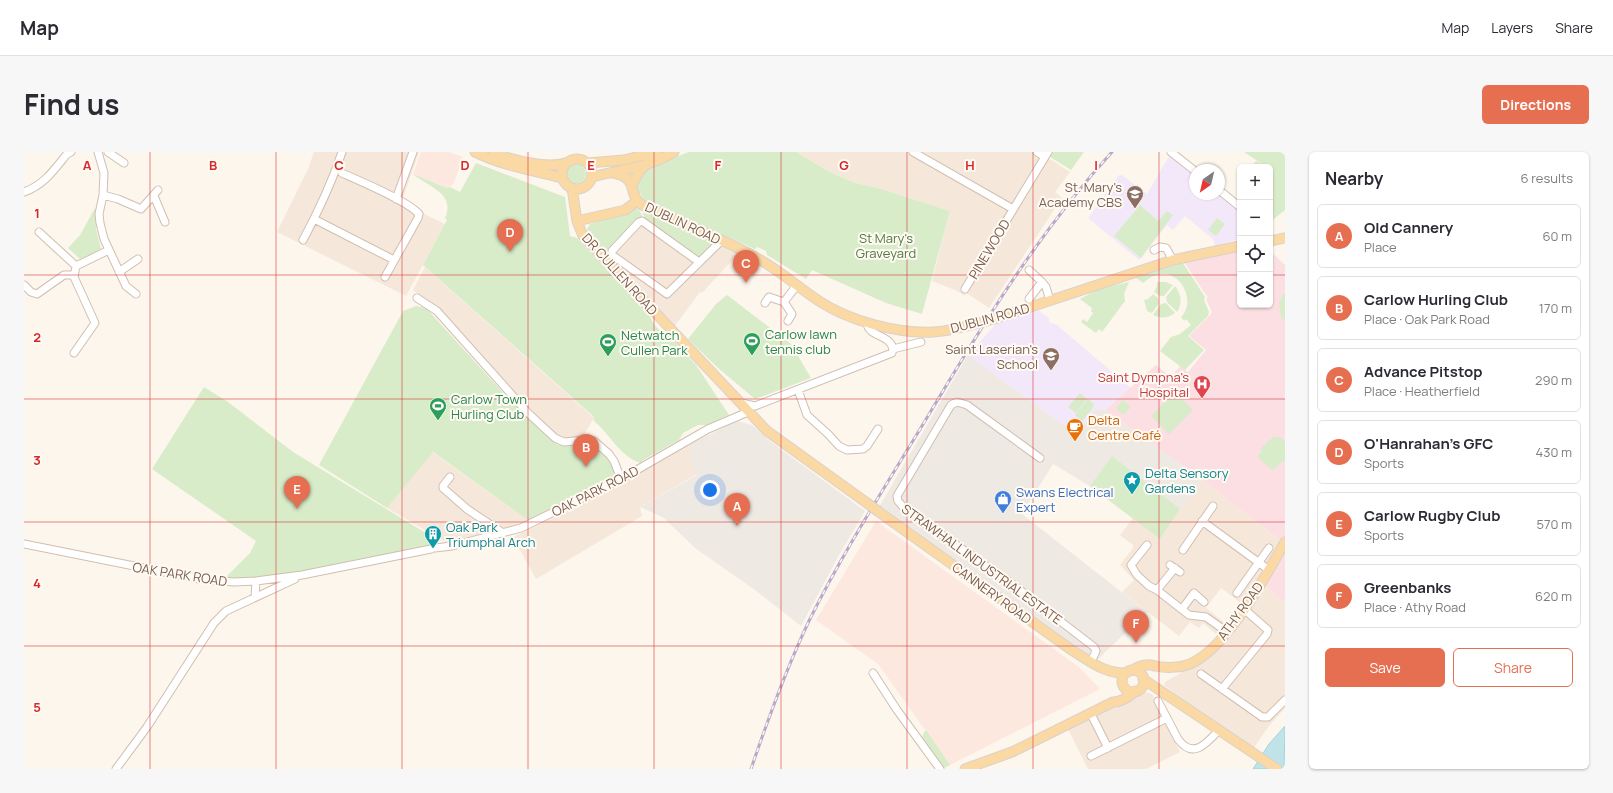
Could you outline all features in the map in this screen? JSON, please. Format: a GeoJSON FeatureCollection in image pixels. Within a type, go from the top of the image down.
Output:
{"type":"FeatureCollection","features":[{"type":"Feature","properties":{"kind":"main road"},"geometry":{"type":"LineString","coordinates":[[475,152],[491,160],[514,167],[562,178]]}},
{"type":"Feature","properties":{"kind":"main road"},"geometry":{"type":"LineString","coordinates":[[494,152],[520,160],[547,165],[560,165],[576,158],[588,163],[626,166],[647,163],[666,157],[674,152]]}},
{"type":"Feature","properties":{"kind":"main road"},"geometry":{"type":"LineString","coordinates":[[592,177],[613,172],[657,152]]}},
{"type":"Feature","properties":{"kind":"main road"},"geometry":{"type":"LineString","coordinates":[[565,163],[562,168],[562,178],[567,186],[580,189],[588,185],[592,177],[592,172],[588,163]]}},
{"type":"Feature","properties":{"kind":"main road"},"geometry":{"type":"LineString","coordinates":[[613,172],[621,174],[632,184],[638,172],[647,163]]}},
{"type":"Feature","properties":{"kind":"main road","name":"DUBLIN ROAD"},"geometry":{"type":"LineString","coordinates":[[626,166],[632,184],[634,198],[650,209],[757,258],[832,309],[868,323],[902,329],[933,332],[960,328],[994,319],[1172,260],[1237,247]]}},
{"type":"Feature","properties":{"kind":"main road"},"geometry":{"type":"LineString","coordinates":[[576,209],[584,187]]}},
{"type":"Feature","properties":{"kind":"main road","name":"DR CULLEN ROAD"},"geometry":{"type":"LineString","coordinates":[[572,188],[577,221],[583,236],[741,403],[752,411]]}},
{"type":"Feature","properties":{"kind":"main road"},"geometry":{"type":"LineString","coordinates":[[577,221],[625,210],[637,201]]}},
{"type":"Feature","properties":{"kind":"main road"},"geometry":{"type":"LineString","coordinates":[[1273,240],[1285,238]]}},
{"type":"Feature","properties":{"kind":"main road","name":"CANNERY ROAD"},"geometry":{"type":"LineString","coordinates":[[752,411],[767,431],[1042,629],[1106,671],[1117,674],[1128,672]]}},
{"type":"Feature","properties":{"kind":"main road","name":"ATHY ROAD"},"geometry":{"type":"LineString","coordinates":[[1128,672],[1138,666],[1149,664],[1157,667],[1177,667],[1188,665],[1213,647],[1227,632],[1244,609],[1285,542]]}},
{"type":"Feature","properties":{"kind":"main road"},"geometry":{"type":"LineString","coordinates":[[965,769],[1012,752],[1113,702],[1129,697],[1157,667]]}},
{"type":"Feature","properties":{"kind":"main road","name":"CANNERY ROAD"},"geometry":{"type":"LineString","coordinates":[[1106,671],[1114,680],[1123,685]]}},
{"type":"Feature","properties":{"kind":"main road"},"geometry":{"type":"LineString","coordinates":[[1140,684],[1137,671],[1128,672],[1122,678],[1123,685],[1128,690],[1140,684],[1156,688],[1277,769]]}},
{"type":"Feature","properties":{"kind":"main road"},"geometry":{"type":"LineString","coordinates":[[1113,702],[1123,685]]}},
{"type":"Feature","properties":{"kind":"street"},"geometry":{"type":"LineString","coordinates":[[24,192],[47,179],[67,154],[71,152]]}},
{"type":"Feature","properties":{"kind":"street"},"geometry":{"type":"LineString","coordinates":[[99,152],[104,173],[100,214],[100,223],[104,240],[126,286],[136,294]]}},
{"type":"Feature","properties":{"kind":"street"},"geometry":{"type":"LineString","coordinates":[[108,152],[124,163]]}},
{"type":"Feature","properties":{"kind":"street"},"geometry":{"type":"LineString","coordinates":[[303,240],[336,170],[342,152]]}},
{"type":"Feature","properties":{"kind":"street"},"geometry":{"type":"LineString","coordinates":[[396,199],[413,152]]}},
{"type":"Feature","properties":{"kind":"street"},"geometry":{"type":"LineString","coordinates":[[913,152],[1013,209]]}},
{"type":"Feature","properties":{"kind":"street"},"geometry":{"type":"LineString","coordinates":[[1037,152],[1046,155]]}},
{"type":"Feature","properties":{"kind":"street"},"geometry":{"type":"LineString","coordinates":[[1171,152],[1189,166]]}},
{"type":"Feature","properties":{"kind":"street","name":"PINEWOOD"},"geometry":{"type":"LineString","coordinates":[[965,290],[1046,155]]}},
{"type":"Feature","properties":{"kind":"street"},"geometry":{"type":"LineString","coordinates":[[342,173],[415,209],[419,214],[385,277]]}},
{"type":"Feature","properties":{"kind":"street"},"geometry":{"type":"LineString","coordinates":[[103,194],[118,198],[141,209],[156,193],[165,222]]}},
{"type":"Feature","properties":{"kind":"street"},"geometry":{"type":"LineString","coordinates":[[1225,195],[1237,205]]}},
{"type":"Feature","properties":{"kind":"street"},"geometry":{"type":"LineString","coordinates":[[314,219],[394,260]]}},
{"type":"Feature","properties":{"kind":"street"},"geometry":{"type":"LineString","coordinates":[[699,262],[642,221],[623,237],[612,251],[612,255],[667,294],[721,241]]}},
{"type":"Feature","properties":{"kind":"street"},"geometry":{"type":"LineString","coordinates":[[39,232],[76,266]]}},
{"type":"Feature","properties":{"kind":"street"},"geometry":{"type":"LineString","coordinates":[[1154,250],[1160,247],[1166,248],[1172,260]]}},
{"type":"Feature","properties":{"kind":"street"},"geometry":{"type":"LineString","coordinates":[[76,266],[109,250]]}},
{"type":"Feature","properties":{"kind":"street"},"geometry":{"type":"LineString","coordinates":[[119,272],[138,259]]}},
{"type":"Feature","properties":{"kind":"street"},"geometry":{"type":"LineString","coordinates":[[74,353],[95,323],[75,281],[74,275],[76,266]]}},
{"type":"Feature","properties":{"kind":"street"},"geometry":{"type":"LineString","coordinates":[[1028,270],[1046,287],[1050,301]]}},
{"type":"Feature","properties":{"kind":"street"},"geometry":{"type":"LineString","coordinates":[[24,285],[31,292],[37,294],[64,275],[74,275]]}},
{"type":"Feature","properties":{"kind":"street"},"geometry":{"type":"LineString","coordinates":[[1029,299],[1042,282]]}},
{"type":"Feature","properties":{"kind":"street"},"geometry":{"type":"LineString","coordinates":[[784,302],[797,285]]}},
{"type":"Feature","properties":{"kind":"street"},"geometry":{"type":"LineString","coordinates":[[765,303],[769,297],[784,302],[792,314],[788,321]]}},
{"type":"Feature","properties":{"kind":"street"},"geometry":{"type":"LineString","coordinates":[[417,298],[437,311],[528,413],[555,438],[564,442],[585,440],[594,441],[609,454],[614,461],[621,479]]}},
{"type":"Feature","properties":{"kind":"street"},"geometry":{"type":"LineString","coordinates":[[868,323],[868,328],[871,332],[889,341],[893,349],[921,342]]}},
{"type":"Feature","properties":{"kind":"street","name":"OAK PARK ROAD"},"geometry":{"type":"LineString","coordinates":[[24,544],[199,579],[234,582],[256,581],[302,575],[433,548],[452,546],[503,534],[521,528],[621,479],[708,429],[839,373],[886,357],[892,353],[893,349]]}},
{"type":"Feature","properties":{"kind":"street"},"geometry":{"type":"LineString","coordinates":[[798,390],[806,415],[828,434],[839,446],[847,450],[863,450],[878,429]]}},
{"type":"Feature","properties":{"kind":"street","name":"STRAWHALL INDUSTRIAL ESTATE"},"geometry":{"type":"LineString","coordinates":[[1040,458],[966,405],[957,402],[952,405],[948,411],[897,496],[898,501],[905,509],[1011,583],[1094,647],[1096,651],[1091,662]]}},
{"type":"Feature","properties":{"kind":"street"},"geometry":{"type":"LineString","coordinates":[[450,476],[443,488],[467,509],[503,534]]}},
{"type":"Feature","properties":{"kind":"street"},"geometry":{"type":"LineString","coordinates":[[1183,550],[1213,506]]}},
{"type":"Feature","properties":{"kind":"street"},"geometry":{"type":"LineString","coordinates":[[1202,521],[1268,570]]}},
{"type":"Feature","properties":{"kind":"street"},"geometry":{"type":"LineString","coordinates":[[1147,545],[1128,564],[1133,574],[1148,586],[1157,590],[1189,615],[1206,617],[1227,632]]}},
{"type":"Feature","properties":{"kind":"street"},"geometry":{"type":"LineString","coordinates":[[1237,593],[1269,548]]}},
{"type":"Feature","properties":{"kind":"street"},"geometry":{"type":"LineString","coordinates":[[1157,590],[1175,568]]}},
{"type":"Feature","properties":{"kind":"street"},"geometry":{"type":"LineString","coordinates":[[116,769],[147,727],[214,623],[226,611],[302,575]]}},
{"type":"Feature","properties":{"kind":"street"},"geometry":{"type":"LineString","coordinates":[[254,597],[256,581]]}},
{"type":"Feature","properties":{"kind":"street"},"geometry":{"type":"LineString","coordinates":[[1182,609],[1194,594],[1204,602]]}},
{"type":"Feature","properties":{"kind":"street"},"geometry":{"type":"LineString","coordinates":[[1222,689],[1267,634],[1268,630],[1244,609]]}},
{"type":"Feature","properties":{"kind":"street"},"geometry":{"type":"LineString","coordinates":[[873,673],[897,710],[940,769]]}},
{"type":"Feature","properties":{"kind":"street"},"geometry":{"type":"LineString","coordinates":[[1201,674],[1265,718],[1285,700]]}},
{"type":"Feature","properties":{"kind":"street"},"geometry":{"type":"LineString","coordinates":[[1158,701],[1178,739],[1188,748],[1192,749],[1202,747],[1219,730]]}},
{"type":"Feature","properties":{"kind":"street"},"geometry":{"type":"LineString","coordinates":[[1091,714],[1108,748]]}},
{"type":"Feature","properties":{"kind":"street"},"geometry":{"type":"LineString","coordinates":[[1091,756],[1167,718]]}},
{"type":"Feature","properties":{"kind":"shaded area"},"geometry":{"type":"Polygon","coordinates":[[[314,152],[419,152],[403,198],[421,209],[422,213],[445,224],[406,296],[277,232],[308,169],[314,152]]]}},
{"type":"Feature","properties":{"kind":"shaded area"},"geometry":{"type":"Polygon","coordinates":[[[421,152],[449,152],[463,157],[454,183],[450,187],[447,188],[413,174],[421,152]]]}},
{"type":"Feature","properties":{"kind":"shaded area"},"geometry":{"type":"Polygon","coordinates":[[[796,152],[1049,152],[1047,157],[1070,172],[1055,192],[1062,198],[989,308],[968,294],[963,295],[932,281],[950,211],[878,188],[855,183],[828,171],[796,152]]]}},
{"type":"Feature","properties":{"kind":"shaded area","name":"St. Mary's Academy CBS"},"geometry":{"type":"Polygon","coordinates":[[[1169,156],[1189,172],[1189,200],[1224,200],[1237,211],[1237,240],[1215,246],[1213,239],[1185,216],[1173,230],[1167,225],[1139,260],[1088,218],[1119,175],[1122,175],[1147,194],[1169,156]]]}},
{"type":"Feature","properties":{"kind":"shaded area"},"geometry":{"type":"Polygon","coordinates":[[[642,220],[703,263],[721,246],[738,254],[702,293],[700,292],[674,327],[600,251],[642,220]]]}},
{"type":"Feature","properties":{"kind":"shaded area","name":"Saint Dympna's Hospital"},"geometry":{"type":"Polygon","coordinates":[[[1237,252],[1237,308],[1273,308],[1273,254],[1285,265],[1285,544],[1201,479],[1105,410],[1156,365],[1171,377],[1180,366],[1188,372],[1206,350],[1189,336],[1212,312],[1206,299],[1208,298],[1184,262],[1237,252]]]}},
{"type":"Feature","properties":{"kind":"shaded area"},"geometry":{"type":"Polygon","coordinates":[[[425,267],[594,418],[583,436],[566,438],[556,435],[531,410],[439,308],[413,290],[425,267]]]}},
{"type":"Feature","properties":{"kind":"shaded area","name":"Saint Laserian's School"},"geometry":{"type":"Polygon","coordinates":[[[1038,310],[1049,318],[1049,322],[1057,325],[1131,388],[1105,410],[1095,409],[1076,434],[968,355],[997,323],[1038,310]]]}},
{"type":"Feature","properties":{"kind":"shaded area"},"geometry":{"type":"Polygon","coordinates":[[[968,355],[1076,434],[1095,409],[1105,410],[1201,479],[1160,539],[1090,486],[1053,464],[1022,514],[1147,612],[1097,660],[1086,654],[879,507],[968,355]]]}},
{"type":"Feature","properties":{"kind":"shaded area"},"geometry":{"type":"Polygon","coordinates":[[[737,421],[752,425],[771,442],[865,511],[839,555],[801,626],[755,590],[695,548],[664,518],[640,507],[697,475],[688,445],[737,421]]]}},
{"type":"Feature","properties":{"kind":"shaded area"},"geometry":{"type":"Polygon","coordinates":[[[688,445],[697,474],[640,507],[642,516],[536,579],[513,537],[582,504],[688,445]]]}},
{"type":"Feature","properties":{"kind":"shaded area"},"geometry":{"type":"Polygon","coordinates":[[[432,452],[529,521],[505,531],[447,543],[387,508],[432,452]]]}},
{"type":"Feature","properties":{"kind":"shaded area"},"geometry":{"type":"Polygon","coordinates":[[[1201,479],[1282,542],[1242,604],[1221,588],[1206,608],[1225,623],[1216,634],[1203,623],[1199,628],[1190,622],[1179,636],[1122,592],[1134,580],[1120,565],[1133,548],[1133,545],[1120,535],[1133,518],[1160,539],[1201,479]]]}},
{"type":"Feature","properties":{"kind":"shaded area"},"geometry":{"type":"Polygon","coordinates":[[[876,521],[1079,667],[1100,689],[950,765],[878,664],[816,620],[876,521]]]}},
{"type":"Feature","properties":{"kind":"shaded area"},"geometry":{"type":"Polygon","coordinates":[[[1285,548],[1285,603],[1263,584],[1285,548]]]}},
{"type":"Feature","properties":{"kind":"shaded area"},"geometry":{"type":"Polygon","coordinates":[[[1263,584],[1285,603],[1285,708],[1269,726],[1253,749],[1181,701],[1182,700],[1164,685],[1165,682],[1191,667],[1263,584]]]}},
{"type":"Feature","properties":{"kind":"shaded area"},"geometry":{"type":"Polygon","coordinates":[[[1145,692],[1152,694],[1180,752],[1146,769],[1088,769],[1068,729],[1145,692]]]}},
{"type":"Feature","properties":{"kind":"green space","name":"St Mary's Graveyard"},"geometry":{"type":"Polygon","coordinates":[[[689,152],[796,152],[828,171],[855,183],[878,188],[950,211],[922,314],[886,303],[812,270],[806,279],[767,255],[766,251],[757,247],[755,249],[644,200],[640,193],[638,194],[635,187],[646,168],[689,152]]]}},
{"type":"Feature","properties":{"kind":"green space"},"geometry":{"type":"Polygon","coordinates":[[[1049,152],[1084,152],[1071,170],[1047,155],[1049,152]]]}},
{"type":"Feature","properties":{"kind":"green space"},"geometry":{"type":"Polygon","coordinates":[[[1244,152],[1285,152],[1285,210],[1273,220],[1273,164],[1262,164],[1244,152]]]}},
{"type":"Feature","properties":{"kind":"green space"},"geometry":{"type":"Polygon","coordinates":[[[1256,161],[1261,164],[1254,164],[1256,161]]]}},
{"type":"Feature","properties":{"kind":"green space"},"geometry":{"type":"Polygon","coordinates":[[[476,163],[565,197],[570,236],[577,238],[649,314],[656,327],[668,334],[696,365],[729,415],[706,425],[698,425],[683,433],[679,440],[643,460],[641,463],[634,460],[621,451],[594,421],[594,417],[423,265],[447,220],[445,218],[447,202],[444,197],[433,187],[413,174],[460,192],[476,163]]]}},
{"type":"Feature","properties":{"kind":"green space"},"geometry":{"type":"Polygon","coordinates":[[[576,164],[583,167],[586,174],[583,181],[576,184],[569,181],[566,174],[569,167],[576,164]]]}},
{"type":"Feature","properties":{"kind":"green space"},"geometry":{"type":"Polygon","coordinates":[[[1140,205],[1158,221],[1167,211],[1173,215],[1141,258],[1114,236],[1140,205]]]}},
{"type":"Feature","properties":{"kind":"green space"},"geometry":{"type":"Polygon","coordinates":[[[95,208],[96,229],[101,249],[80,259],[68,248],[80,235],[95,208]]]}},
{"type":"Feature","properties":{"kind":"green space"},"geometry":{"type":"Polygon","coordinates":[[[636,208],[643,217],[606,252],[588,233],[587,229],[590,224],[626,214],[636,208]]]}},
{"type":"Feature","properties":{"kind":"green space"},"geometry":{"type":"Polygon","coordinates":[[[645,212],[712,241],[714,245],[699,258],[646,222],[643,213],[645,212]]]}},
{"type":"Feature","properties":{"kind":"green space"},"geometry":{"type":"Polygon","coordinates":[[[1217,218],[1225,224],[1216,236],[1208,230],[1217,218]]]}},
{"type":"Feature","properties":{"kind":"green space"},"geometry":{"type":"Polygon","coordinates":[[[1183,263],[1205,297],[1204,300],[1209,312],[1208,316],[1188,336],[1204,350],[1185,370],[1160,351],[1171,337],[1180,334],[1191,325],[1186,319],[1184,321],[1181,317],[1186,310],[1187,303],[1187,295],[1184,287],[1173,276],[1165,274],[1153,276],[1143,283],[1135,277],[1183,263]]]}},
{"type":"Feature","properties":{"kind":"green space"},"geometry":{"type":"Polygon","coordinates":[[[1129,282],[1124,294],[1125,301],[1102,332],[1099,329],[1096,333],[1081,322],[1083,319],[1087,322],[1093,313],[1091,311],[1092,308],[1080,299],[1099,289],[1129,282]]]}},
{"type":"Feature","properties":{"kind":"green space"},"geometry":{"type":"Polygon","coordinates":[[[1157,282],[1166,282],[1173,285],[1164,296],[1160,296],[1154,292],[1157,282]]]}},
{"type":"Feature","properties":{"kind":"green space"},"geometry":{"type":"Polygon","coordinates":[[[1175,286],[1179,292],[1181,302],[1177,312],[1167,302],[1166,297],[1175,286]]]}},
{"type":"Feature","properties":{"kind":"green space"},"geometry":{"type":"Polygon","coordinates":[[[1153,294],[1158,298],[1159,303],[1152,313],[1147,311],[1144,300],[1148,299],[1153,294]]]}},
{"type":"Feature","properties":{"kind":"green space"},"geometry":{"type":"Polygon","coordinates":[[[1283,294],[1285,294],[1285,321],[1281,317],[1279,303],[1283,294]]]}},
{"type":"Feature","properties":{"kind":"green space","name":"Carlow lawn tennis club"},"geometry":{"type":"Polygon","coordinates":[[[727,295],[791,344],[811,378],[755,399],[718,368],[688,339],[716,304],[727,295]]]}},
{"type":"Feature","properties":{"kind":"green space"},"geometry":{"type":"Polygon","coordinates":[[[1166,303],[1175,313],[1164,317],[1153,315],[1161,304],[1166,303]]]}},
{"type":"Feature","properties":{"kind":"green space","name":"Carlow Town Hurling Club"},"geometry":{"type":"Polygon","coordinates":[[[416,306],[426,308],[508,398],[558,445],[593,443],[609,459],[615,471],[613,477],[529,521],[433,452],[387,508],[319,465],[403,311],[416,306]]]}},
{"type":"Feature","properties":{"kind":"green space"},"geometry":{"type":"Polygon","coordinates":[[[204,387],[228,402],[293,452],[434,538],[430,545],[302,573],[250,579],[224,579],[250,553],[256,541],[152,469],[204,387]]]}},
{"type":"Feature","properties":{"kind":"green space"},"geometry":{"type":"Polygon","coordinates":[[[1175,392],[1193,410],[1169,434],[1151,416],[1175,392]]]}},
{"type":"Feature","properties":{"kind":"green space"},"geometry":{"type":"Polygon","coordinates":[[[1080,393],[1087,399],[1076,413],[1068,407],[1080,393]]]}},
{"type":"Feature","properties":{"kind":"green space"},"geometry":{"type":"Polygon","coordinates":[[[1088,399],[1094,404],[1092,409],[1082,421],[1075,415],[1088,399]]]}},
{"type":"Feature","properties":{"kind":"green space"},"geometry":{"type":"Polygon","coordinates":[[[1123,400],[1131,407],[1123,415],[1116,408],[1123,400]]]}},
{"type":"Feature","properties":{"kind":"green space"},"geometry":{"type":"Polygon","coordinates":[[[1273,437],[1280,437],[1285,441],[1285,462],[1282,461],[1274,470],[1257,457],[1262,451],[1260,449],[1273,437]]]}},
{"type":"Feature","properties":{"kind":"green space","name":"Delta Sensory Gardens"},"geometry":{"type":"Polygon","coordinates":[[[1112,456],[1180,509],[1160,539],[1090,486],[1112,456]]]}},
{"type":"Feature","properties":{"kind":"green space"},"geometry":{"type":"Polygon","coordinates":[[[926,730],[950,765],[944,768],[941,766],[922,741],[923,734],[926,730]]]}},
{"type":"Feature","properties":{"kind":"water"},"geometry":{"type":"Polygon","coordinates":[[[1285,726],[1284,769],[1253,769],[1269,744],[1285,726]]]}},
{"type":"Feature","properties":{"kind":"railway"},"geometry":{"type":"LineString","coordinates":[[751,769],[793,657],[822,595],[850,545],[989,316],[1059,215],[1112,152]]}},
{"type":"Feature","properties":{"kind":"place","name":"St. Mary's Academy CBS"},"geometry":{"type":"Point","coordinates":[1135,209]}},
{"type":"Feature","properties":{"kind":"place","name":"O'Hanrahan's GFC"},"geometry":{"type":"Point","coordinates":[510,252]}},
{"type":"Feature","properties":{"kind":"place","name":"Advance Pitstop"},"geometry":{"type":"Point","coordinates":[746,283]}},
{"type":"Feature","properties":{"kind":"place","name":"Carlow lawn tennis club"},"geometry":{"type":"Point","coordinates":[752,356]}},
{"type":"Feature","properties":{"kind":"place","name":"Netwatch Cullen Park"},"geometry":{"type":"Point","coordinates":[608,357]}},
{"type":"Feature","properties":{"kind":"place","name":"Saint Laserian's School"},"geometry":{"type":"Point","coordinates":[1051,371]}},
{"type":"Feature","properties":{"kind":"place","name":"Saint Dympna's Hospital"},"geometry":{"type":"Point","coordinates":[1202,399]}},
{"type":"Feature","properties":{"kind":"place","name":"Carlow Town Hurling Club"},"geometry":{"type":"Point","coordinates":[438,421]}},
{"type":"Feature","properties":{"kind":"place","name":"Delta Centre Café"},"geometry":{"type":"Point","coordinates":[1075,442]}},
{"type":"Feature","properties":{"kind":"place","name":"Carlow Hurling Club"},"geometry":{"type":"Point","coordinates":[586,467]}},
{"type":"Feature","properties":{"kind":"place","name":"Delta Sensory Gardens"},"geometry":{"type":"Point","coordinates":[1132,495]}},
{"type":"Feature","properties":{"kind":"place","name":"Carlow Rugby Club"},"geometry":{"type":"Point","coordinates":[297,509]}},
{"type":"Feature","properties":{"kind":"place","name":"Swans Electrical Expert"},"geometry":{"type":"Point","coordinates":[1003,514]}},
{"type":"Feature","properties":{"kind":"place","name":"Old Cannery"},"geometry":{"type":"Point","coordinates":[737,526]}},
{"type":"Feature","properties":{"kind":"place","name":"Oak Park Triumphal Arch"},"geometry":{"type":"Point","coordinates":[433,549]}},
{"type":"Feature","properties":{"kind":"place","name":"Greenbanks"},"geometry":{"type":"Point","coordinates":[1136,643]}}]}
